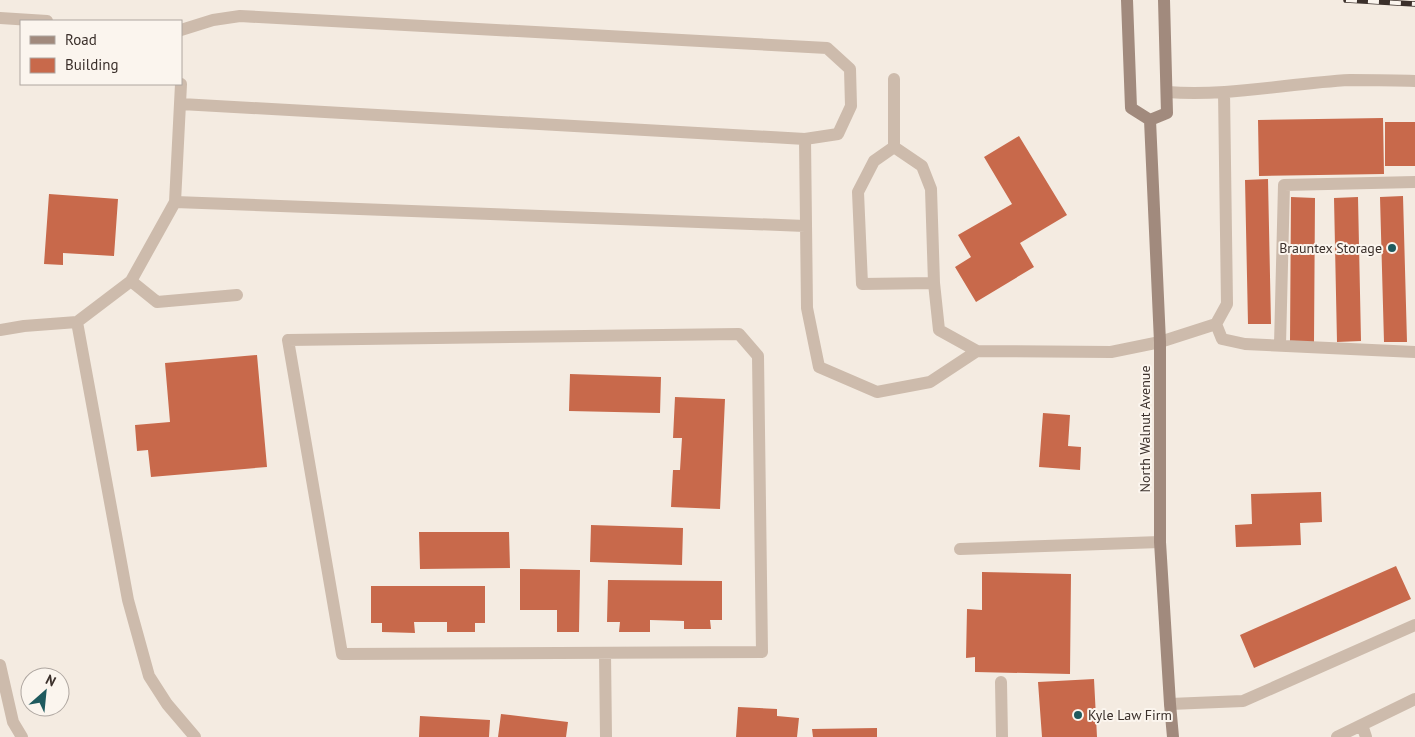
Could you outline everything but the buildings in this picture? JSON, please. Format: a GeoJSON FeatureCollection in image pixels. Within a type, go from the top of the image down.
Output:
{"type":"FeatureCollection","features":[{"type":"Feature","properties":{"kind":"main road"},"geometry":{"type":"LineString","coordinates":[[1127,0],[1131,108],[1150,120],[1167,113],[1164,0]]}},
{"type":"Feature","properties":{"kind":"main road","name":"North Walnut Avenue"},"geometry":{"type":"LineString","coordinates":[[1150,120],[1160,342],[1160,542],[1173,737]]}},
{"type":"Feature","properties":{"kind":"lane"},"geometry":{"type":"LineString","coordinates":[[180,104],[805,139],[838,134],[851,106],[850,69],[827,48],[240,16],[213,20],[182,30]]}},
{"type":"Feature","properties":{"kind":"lane"},"geometry":{"type":"LineString","coordinates":[[0,18],[31,20]]}},
{"type":"Feature","properties":{"kind":"lane"},"geometry":{"type":"LineString","coordinates":[[894,79],[894,147]]}},
{"type":"Feature","properties":{"kind":"lane"},"geometry":{"type":"LineString","coordinates":[[1166,92],[1224,92],[1350,80],[1415,81]]}},
{"type":"Feature","properties":{"kind":"lane"},"geometry":{"type":"LineString","coordinates":[[0,330],[77,322],[131,282],[175,202],[181,85]]}},
{"type":"Feature","properties":{"kind":"lane"},"geometry":{"type":"LineString","coordinates":[[894,147],[922,166],[931,189],[934,283],[940,330],[977,351],[1111,352],[1160,342],[1216,324],[1227,304],[1224,92]]}},
{"type":"Feature","properties":{"kind":"lane"},"geometry":{"type":"LineString","coordinates":[[805,139],[807,308],[819,367],[877,392],[930,382],[977,351]]}},
{"type":"Feature","properties":{"kind":"lane"},"geometry":{"type":"LineString","coordinates":[[894,147],[874,161],[858,192],[862,284],[897,282],[934,283]]}},
{"type":"Feature","properties":{"kind":"lane"},"geometry":{"type":"LineString","coordinates":[[1280,345],[1284,185],[1415,182]]}},
{"type":"Feature","properties":{"kind":"lane"},"geometry":{"type":"LineString","coordinates":[[175,202],[805,226]]}},
{"type":"Feature","properties":{"kind":"lane"},"geometry":{"type":"LineString","coordinates":[[131,282],[157,302],[237,295]]}},
{"type":"Feature","properties":{"kind":"lane"},"geometry":{"type":"LineString","coordinates":[[77,322],[128,600],[149,676],[167,704],[195,737]]}},
{"type":"Feature","properties":{"kind":"lane"},"geometry":{"type":"LineString","coordinates":[[1216,324],[1222,339],[1245,344],[1415,352]]}},
{"type":"Feature","properties":{"kind":"lane"},"geometry":{"type":"LineString","coordinates":[[739,334],[758,356],[762,652],[606,653],[342,654],[288,340],[739,334]]}},
{"type":"Feature","properties":{"kind":"lane"},"geometry":{"type":"LineString","coordinates":[[960,548],[1160,542]]}},
{"type":"Feature","properties":{"kind":"lane"},"geometry":{"type":"LineString","coordinates":[[1170,704],[1244,700],[1415,625]]}},
{"type":"Feature","properties":{"kind":"lane"},"geometry":{"type":"LineString","coordinates":[[606,653],[606,737]]}},
{"type":"Feature","properties":{"kind":"lane"},"geometry":{"type":"LineString","coordinates":[[0,665],[13,722],[22,737]]}},
{"type":"Feature","properties":{"kind":"lane"},"geometry":{"type":"LineString","coordinates":[[1001,682],[1002,737]]}},
{"type":"Feature","properties":{"kind":"lane"},"geometry":{"type":"LineString","coordinates":[[1337,737],[1364,731],[1415,700]]}},
{"type":"Feature","properties":{"kind":"railway"},"geometry":{"type":"LineString","coordinates":[[1346,0],[1415,4]]}},
{"type":"Feature","properties":{"kind":"place","name":"Brauntex Storage"},"geometry":{"type":"Point","coordinates":[1392,248]}},
{"type":"Feature","properties":{"kind":"place","name":"Kyle Law Firm"},"geometry":{"type":"Point","coordinates":[1078,715]}}]}
